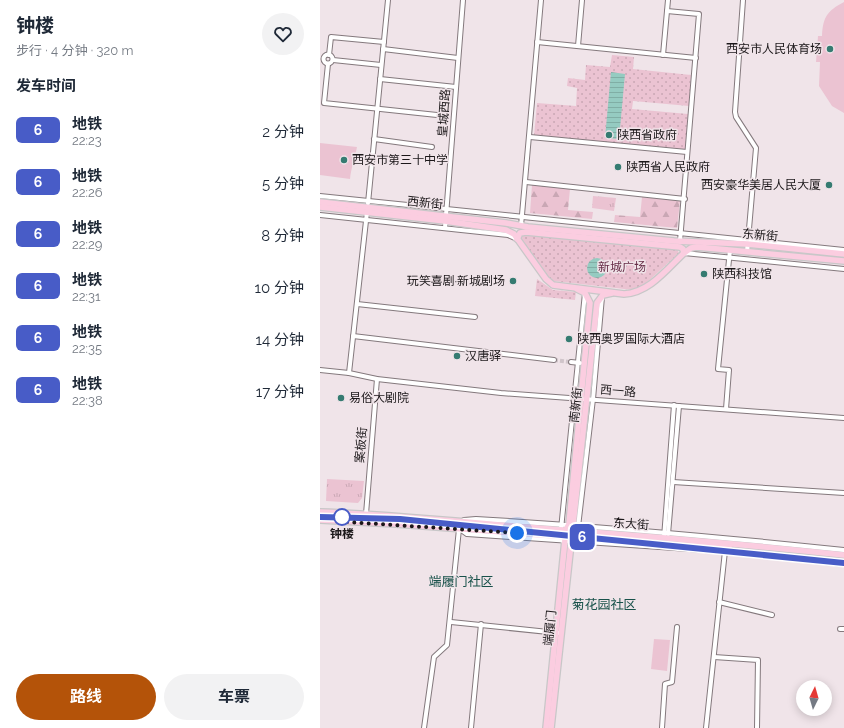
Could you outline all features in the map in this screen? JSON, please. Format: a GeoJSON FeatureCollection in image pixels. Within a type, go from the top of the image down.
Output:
{"type":"FeatureCollection","features":[{"type":"Feature","properties":{"kind":"main road","name":"西新街"},"geometry":{"type":"LineString","coordinates":[[320,202],[446,215],[506,223],[521,226],[527,229],[676,243]]}},
{"type":"Feature","properties":{"kind":"main road","name":"西新街"},"geometry":{"type":"LineString","coordinates":[[320,207],[367,207]]}},
{"type":"Feature","properties":{"kind":"main road","name":"西新街"},"geometry":{"type":"LineString","coordinates":[[446,215],[506,230],[514,234],[517,239]]}},
{"type":"Feature","properties":{"kind":"main road"},"geometry":{"type":"LineString","coordinates":[[506,223],[527,229]]}},
{"type":"Feature","properties":{"kind":"main road"},"geometry":{"type":"LineString","coordinates":[[527,229],[520,233],[517,239],[550,283],[557,286],[591,288],[630,294],[645,288],[684,254],[682,248],[676,243]]}},
{"type":"Feature","properties":{"kind":"main road","name":"东新街"},"geometry":{"type":"LineString","coordinates":[[676,243],[747,242],[844,254]]}},
{"type":"Feature","properties":{"kind":"main road","name":"东新街"},"geometry":{"type":"LineString","coordinates":[[684,254],[691,248],[697,247],[844,262]]}},
{"type":"Feature","properties":{"kind":"main road","name":"南新街"},"geometry":{"type":"LineString","coordinates":[[574,527],[578,399],[581,363],[590,303],[585,293],[576,288]]}},
{"type":"Feature","properties":{"kind":"main road","name":"南新街"},"geometry":{"type":"LineString","coordinates":[[574,527],[590,398],[597,303],[603,296],[614,292]]}},
{"type":"Feature","properties":{"kind":"main road","name":"东大街"},"geometry":{"type":"LineString","coordinates":[[320,512],[563,528],[574,527],[666,535],[725,547],[844,559]]}},
{"type":"Feature","properties":{"kind":"main road","name":"东大街"},"geometry":{"type":"LineString","coordinates":[[320,520],[459,529],[563,539],[725,547],[844,555]]}},
{"type":"Feature","properties":{"kind":"main road","name":"端履门"},"geometry":{"type":"LineString","coordinates":[[546,728],[558,633],[574,539],[574,527]]}},
{"type":"Feature","properties":{"kind":"main road","name":"端履门"},"geometry":{"type":"LineString","coordinates":[[551,728],[558,633],[563,528]]}},
{"type":"Feature","properties":{"kind":"street"},"geometry":{"type":"LineString","coordinates":[[349,373],[388,0]]}},
{"type":"Feature","properties":{"kind":"street","name":"皇城西路"},"geometry":{"type":"LineString","coordinates":[[444,228],[463,0]]}},
{"type":"Feature","properties":{"kind":"street"},"geometry":{"type":"LineString","coordinates":[[521,226],[541,0]]}},
{"type":"Feature","properties":{"kind":"street"},"geometry":{"type":"LineString","coordinates":[[578,46],[582,0]]}},
{"type":"Feature","properties":{"kind":"street"},"geometry":{"type":"LineString","coordinates":[[663,55],[668,0]]}},
{"type":"Feature","properties":{"kind":"street"},"geometry":{"type":"LineString","coordinates":[[743,0],[735,104],[736,117],[756,148],[747,252]]}},
{"type":"Feature","properties":{"kind":"street"},"geometry":{"type":"LineString","coordinates":[[668,11],[699,14],[687,152],[685,199],[681,234],[676,243]]}},
{"type":"Feature","properties":{"kind":"street"},"geometry":{"type":"LineString","coordinates":[[329,55],[331,37],[384,42]]}},
{"type":"Feature","properties":{"kind":"street"},"geometry":{"type":"LineString","coordinates":[[538,42],[696,58]]}},
{"type":"Feature","properties":{"kind":"street"},"geometry":{"type":"LineString","coordinates":[[383,50],[458,58]]}},
{"type":"Feature","properties":{"kind":"street"},"geometry":{"type":"LineString","coordinates":[[328,64],[322,58],[329,55]]}},
{"type":"Feature","properties":{"kind":"street"},"geometry":{"type":"LineString","coordinates":[[329,55],[332,56],[333,60]]}},
{"type":"Feature","properties":{"kind":"street"},"geometry":{"type":"LineString","coordinates":[[381,65],[333,60],[328,64],[324,103],[438,115]]}},
{"type":"Feature","properties":{"kind":"street"},"geometry":{"type":"LineString","coordinates":[[380,79],[456,87]]}},
{"type":"Feature","properties":{"kind":"street"},"geometry":{"type":"LineString","coordinates":[[530,137],[687,152]]}},
{"type":"Feature","properties":{"kind":"street"},"geometry":{"type":"LineString","coordinates":[[374,139],[432,147]]}},
{"type":"Feature","properties":{"kind":"street"},"geometry":{"type":"LineString","coordinates":[[526,182],[685,199]]}},
{"type":"Feature","properties":{"kind":"street"},"geometry":{"type":"LineString","coordinates":[[320,196],[367,207]]}},
{"type":"Feature","properties":{"kind":"street"},"geometry":{"type":"LineString","coordinates":[[320,215],[508,235],[517,239]]}},
{"type":"Feature","properties":{"kind":"street"},"geometry":{"type":"LineString","coordinates":[[446,215],[522,218],[747,242],[844,250]]}},
{"type":"Feature","properties":{"kind":"street"},"geometry":{"type":"LineString","coordinates":[[726,409],[729,370],[718,369],[730,250]]}},
{"type":"Feature","properties":{"kind":"street"},"geometry":{"type":"LineString","coordinates":[[684,254],[844,269]]}},
{"type":"Feature","properties":{"kind":"street"},"geometry":{"type":"LineString","coordinates":[[357,304],[475,317]]}},
{"type":"Feature","properties":{"kind":"street"},"geometry":{"type":"LineString","coordinates":[[353,336],[554,360]]}},
{"type":"Feature","properties":{"kind":"street"},"geometry":{"type":"LineString","coordinates":[[571,362],[581,363]]}},
{"type":"Feature","properties":{"kind":"street","name":"西一路"},"geometry":{"type":"LineString","coordinates":[[320,370],[349,373],[377,379],[578,399],[590,398],[844,418]]}},
{"type":"Feature","properties":{"kind":"street","name":"案板街"},"geometry":{"type":"LineString","coordinates":[[366,514],[377,379]]}},
{"type":"Feature","properties":{"kind":"street"},"geometry":{"type":"LineString","coordinates":[[563,528],[578,399]]}},
{"type":"Feature","properties":{"kind":"street"},"geometry":{"type":"LineString","coordinates":[[666,535],[673,482],[677,406]]}},
{"type":"Feature","properties":{"kind":"street"},"geometry":{"type":"LineString","coordinates":[[666,535],[677,406]]}},
{"type":"Feature","properties":{"kind":"street"},"geometry":{"type":"LineString","coordinates":[[673,482],[844,493]]}},
{"type":"Feature","properties":{"kind":"street"},"geometry":{"type":"LineString","coordinates":[[424,728],[434,657],[447,645],[451,622],[459,529]]}},
{"type":"Feature","properties":{"kind":"street"},"geometry":{"type":"LineString","coordinates":[[666,535],[844,550]]}},
{"type":"Feature","properties":{"kind":"street"},"geometry":{"type":"LineString","coordinates":[[706,728],[725,547],[844,564]]}},
{"type":"Feature","properties":{"kind":"street"},"geometry":{"type":"LineString","coordinates":[[720,602],[772,615]]}},
{"type":"Feature","properties":{"kind":"street"},"geometry":{"type":"LineString","coordinates":[[451,622],[558,633]]}},
{"type":"Feature","properties":{"kind":"street"},"geometry":{"type":"LineString","coordinates":[[471,728],[481,624]]}},
{"type":"Feature","properties":{"kind":"street"},"geometry":{"type":"LineString","coordinates":[[662,728],[665,684],[672,682],[677,627]]}},
{"type":"Feature","properties":{"kind":"street"},"geometry":{"type":"LineString","coordinates":[[714,657],[758,660],[756,728]]}},
{"type":"Feature","properties":{"kind":"green space","name":"西安市人民体育场"},"geometry":{"type":"Polygon","coordinates":[[[844,2],[844,113],[832,106],[819,86],[820,62],[816,62],[818,36],[822,36],[825,19],[834,8],[844,2]]]}},
{"type":"Feature","properties":{"kind":"green space"},"geometry":{"type":"Polygon","coordinates":[[[612,55],[634,57],[633,69],[691,75],[689,106],[633,101],[632,109],[688,114],[685,149],[534,136],[537,103],[576,106],[577,88],[567,86],[568,78],[585,80],[586,65],[610,67],[612,55]]]}},
{"type":"Feature","properties":{"kind":"green space"},"geometry":{"type":"Polygon","coordinates":[[[320,143],[357,147],[350,179],[320,175],[320,143]]]}},
{"type":"Feature","properties":{"kind":"green space"},"geometry":{"type":"Polygon","coordinates":[[[532,185],[570,189],[568,210],[593,212],[592,219],[530,213],[532,185]]]}},
{"type":"Feature","properties":{"kind":"green space"},"geometry":{"type":"Polygon","coordinates":[[[593,196],[616,198],[614,211],[592,208],[593,196]]]}},
{"type":"Feature","properties":{"kind":"green space"},"geometry":{"type":"Polygon","coordinates":[[[642,197],[680,201],[677,228],[614,222],[615,215],[640,217],[642,197]]]}},
{"type":"Feature","properties":{"kind":"green space","name":"新城广场"},"geometry":{"type":"Polygon","coordinates":[[[520,234],[677,249],[679,253],[642,287],[633,290],[554,281],[549,278],[519,238],[520,234]]]}},
{"type":"Feature","properties":{"kind":"green space"},"geometry":{"type":"Polygon","coordinates":[[[537,279],[553,290],[576,292],[575,300],[535,296],[537,279]]]}},
{"type":"Feature","properties":{"kind":"green space"},"geometry":{"type":"Polygon","coordinates":[[[327,479],[364,481],[362,498],[358,503],[326,501],[327,479]]]}},
{"type":"Feature","properties":{"kind":"green space"},"geometry":{"type":"Polygon","coordinates":[[[654,639],[670,640],[667,671],[651,669],[654,639]]]}},
{"type":"Feature","properties":{"kind":"shaded area"},"geometry":{"type":"Polygon","coordinates":[[[611,72],[625,74],[619,139],[605,138],[611,72]]]}},
{"type":"Feature","properties":{"kind":"shaded area"},"geometry":{"type":"Polygon","coordinates":[[[593,258],[601,258],[607,264],[607,272],[601,278],[593,278],[587,272],[587,264],[593,258]]]}},
{"type":"Feature","properties":{"kind":"tunnel"},"geometry":{"type":"LineString","coordinates":[[554,360],[571,362]]}},
{"type":"Feature","properties":{"kind":"metro line","name":"6"},"geometry":{"type":"LineString","coordinates":[[320,517],[400,519],[844,563]]}},
{"type":"Feature","properties":{"kind":"place","name":"西安市人民体育场"},"geometry":{"type":"Point","coordinates":[830,49]}},
{"type":"Feature","properties":{"kind":"place","name":"陕西省政府"},"geometry":{"type":"Point","coordinates":[609,135]}},
{"type":"Feature","properties":{"kind":"place","name":"西安市第三十中学"},"geometry":{"type":"Point","coordinates":[344,160]}},
{"type":"Feature","properties":{"kind":"place","name":"陕西省人民政府"},"geometry":{"type":"Point","coordinates":[618,167]}},
{"type":"Feature","properties":{"kind":"place","name":"西安豪华美居人民大厦"},"geometry":{"type":"Point","coordinates":[829,185]}},
{"type":"Feature","properties":{"kind":"place","name":"陕西科技馆"},"geometry":{"type":"Point","coordinates":[704,274]}},
{"type":"Feature","properties":{"kind":"place","name":"玩笑喜剧·新城剧场"},"geometry":{"type":"Point","coordinates":[513,281]}},
{"type":"Feature","properties":{"kind":"place","name":"陕西奥罗国际大酒店"},"geometry":{"type":"Point","coordinates":[569,339]}},
{"type":"Feature","properties":{"kind":"place","name":"汉唐驿"},"geometry":{"type":"Point","coordinates":[457,356]}},
{"type":"Feature","properties":{"kind":"place","name":"易俗大剧院"},"geometry":{"type":"Point","coordinates":[341,398]}},
{"type":"Feature","properties":{"kind":"place","name":"钟楼"},"geometry":{"type":"Point","coordinates":[342,517]}},
{"type":"Feature","properties":{"kind":"district","name":"端履门社区"},"geometry":{"type":"Point","coordinates":[461,581]}},
{"type":"Feature","properties":{"kind":"district","name":"菊花园社区"},"geometry":{"type":"Point","coordinates":[604,604]}},
{"type":"Feature","properties":{"kind":"route"},"geometry":{"type":"LineString","coordinates":[[342,517],[347,522],[517,533]]}}]}
